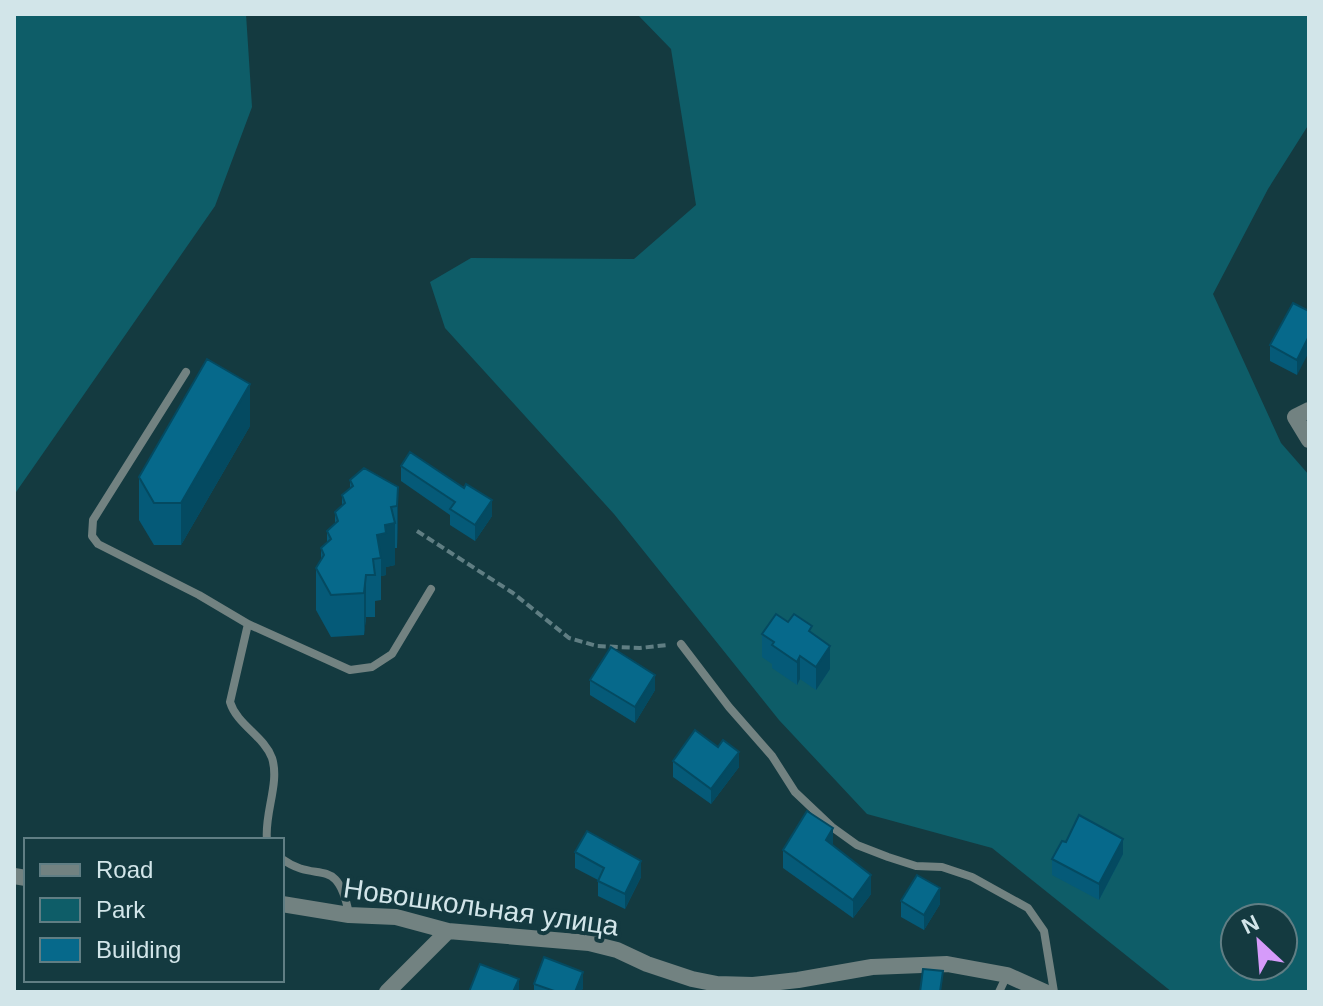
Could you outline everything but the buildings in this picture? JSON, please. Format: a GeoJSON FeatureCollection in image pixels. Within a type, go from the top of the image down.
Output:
{"type":"FeatureCollection","features":[{"type":"Feature","properties":{"kind":"street"},"geometry":{"type":"LineString","coordinates":[[1309,410],[1295,417],[1309,440]]}},
{"type":"Feature","properties":{"kind":"street","name":"Новошкольная улица"},"geometry":{"type":"LineString","coordinates":[[284,904],[349,915],[396,917],[448,931],[589,943],[617,950],[690,986],[753,985],[872,967],[947,964],[1007,975],[1045,992]]}},
{"type":"Feature","properties":{"kind":"street"},"geometry":{"type":"LineString","coordinates":[[387,992],[448,931]]}},
{"type":"Feature","properties":{"kind":"lane"},"geometry":{"type":"LineString","coordinates":[[186,372],[93,520],[92,536],[98,544],[199,595],[248,624],[350,670],[372,667],[392,654],[431,589]]}},
{"type":"Feature","properties":{"kind":"lane"},"geometry":{"type":"LineString","coordinates":[[248,624],[230,702],[233,711],[269,750],[273,760],[267,838]]}},
{"type":"Feature","properties":{"kind":"lane"},"geometry":{"type":"LineString","coordinates":[[681,644],[729,707],[772,756],[795,792],[832,827],[857,845],[888,857],[916,866],[942,867],[972,877],[1028,908],[1044,931],[1054,992]]}},
{"type":"Feature","properties":{"kind":"lane"},"geometry":{"type":"LineString","coordinates":[[284,860],[339,881],[349,915]]}},
{"type":"Feature","properties":{"kind":"lane"},"geometry":{"type":"LineString","coordinates":[[999,992],[1007,975]]}},
{"type":"Feature","properties":{"kind":"path"},"geometry":{"type":"LineString","coordinates":[[417,531],[513,593],[569,638],[597,646],[640,648],[681,644]]}},
{"type":"Feature","properties":{"kind":"green space"},"geometry":{"type":"Polygon","coordinates":[[[14,14],[246,14],[252,107],[215,206],[14,495],[14,14]]]}},
{"type":"Feature","properties":{"kind":"green space"},"geometry":{"type":"Polygon","coordinates":[[[637,14],[1309,14],[1309,124],[1268,189],[1213,294],[1281,443],[1309,475],[1309,992],[1172,992],[992,848],[867,814],[779,720],[614,514],[445,328],[430,282],[471,258],[634,259],[696,205],[671,49],[637,14]]]}}]}
